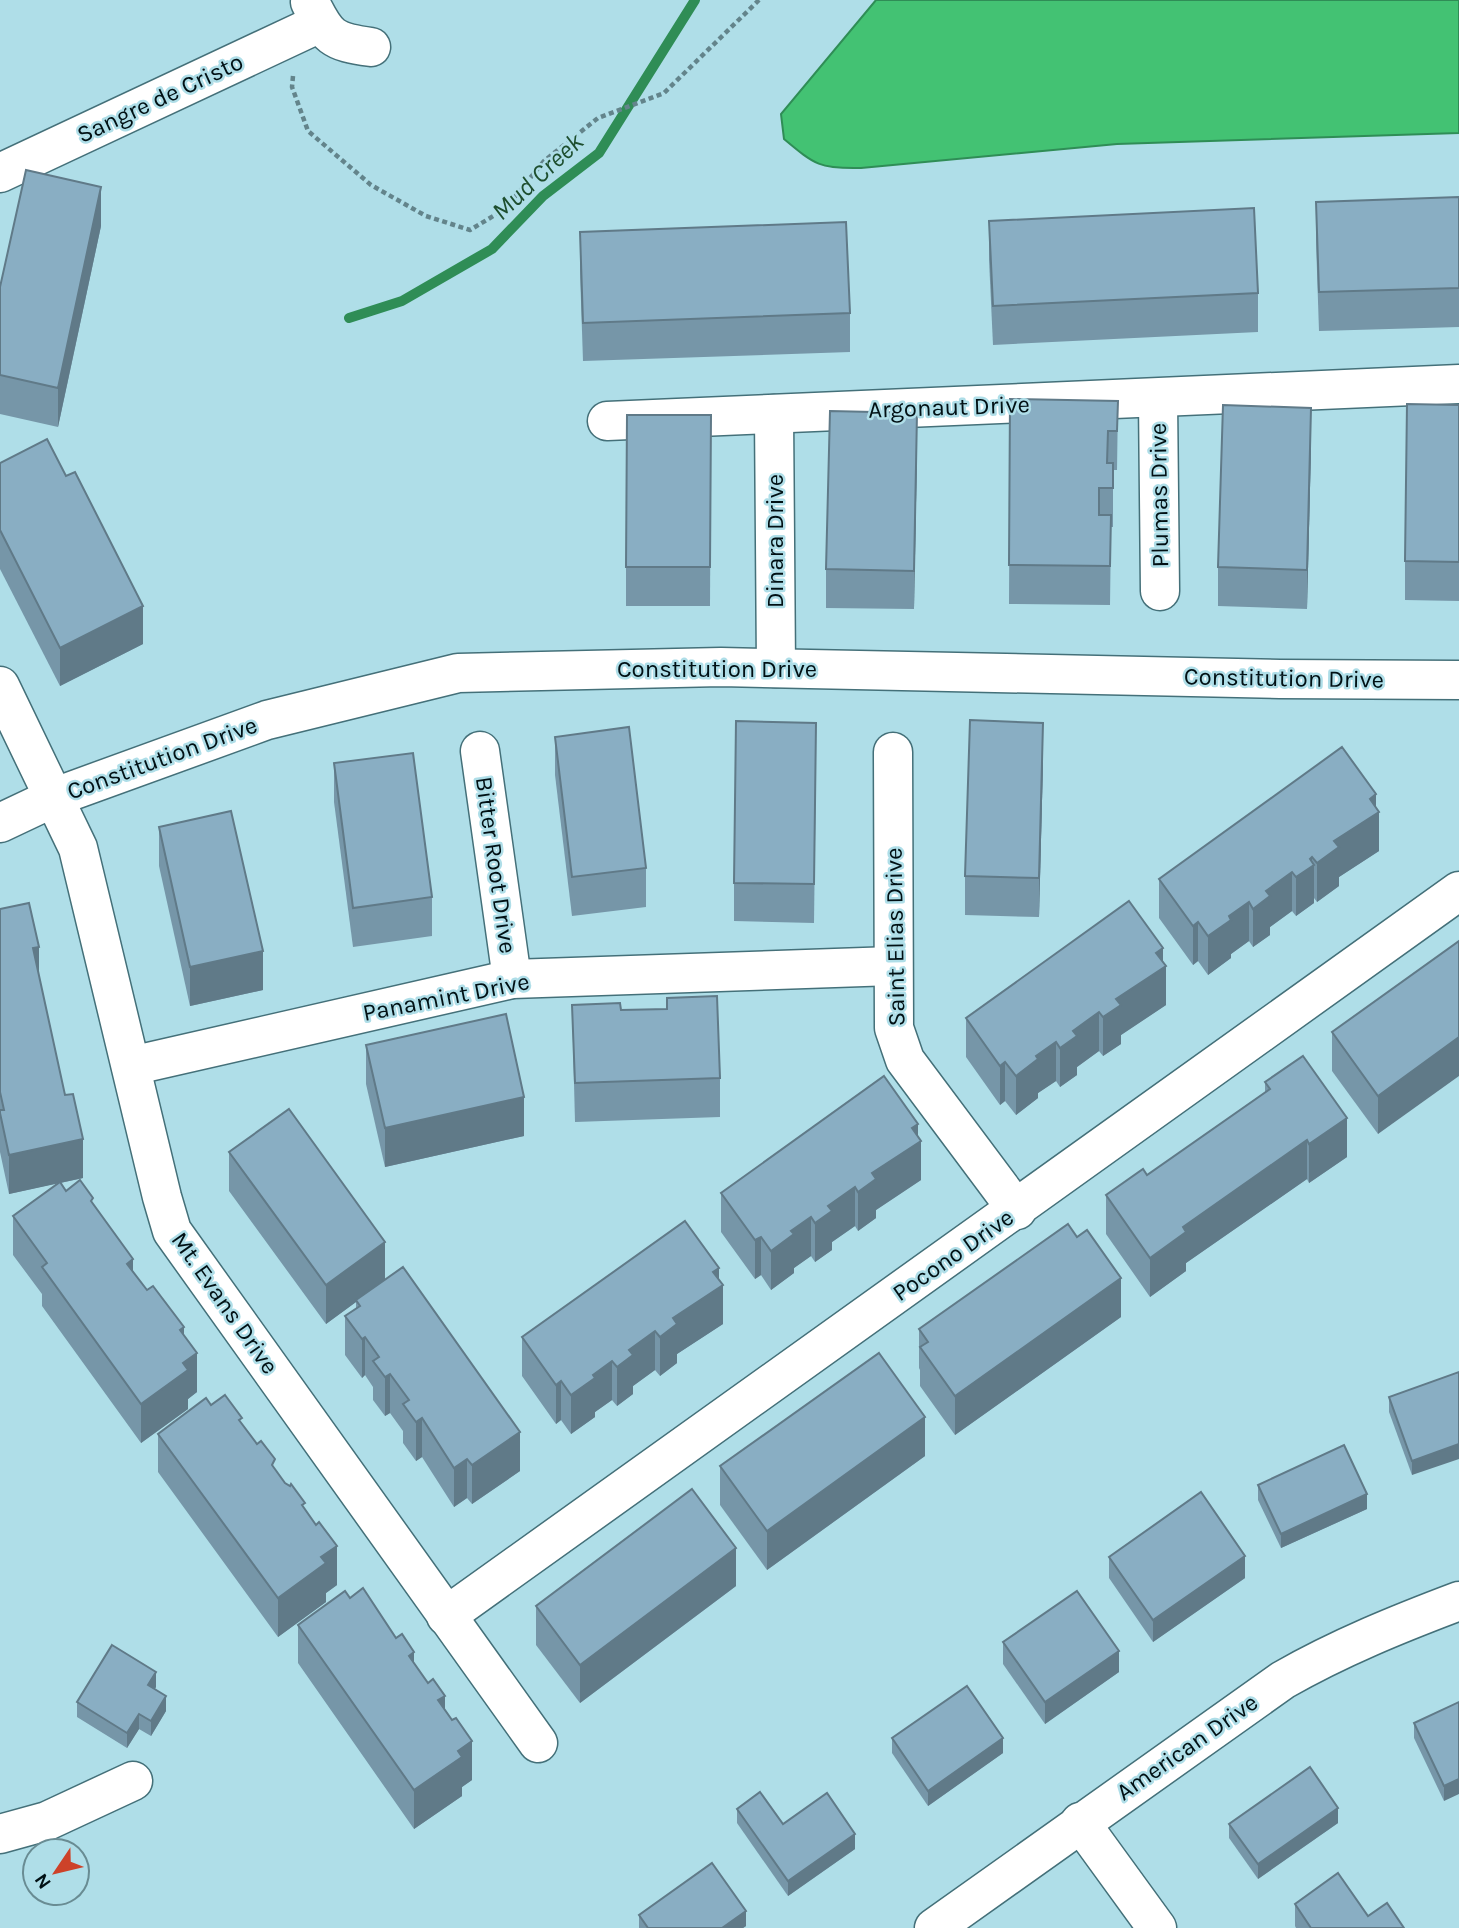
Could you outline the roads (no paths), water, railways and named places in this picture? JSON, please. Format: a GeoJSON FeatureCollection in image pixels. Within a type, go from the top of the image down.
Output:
{"type":"FeatureCollection","features":[{"type":"Feature","properties":{"kind":"street"},"geometry":{"type":"LineString","coordinates":[[315,12],[331,36],[348,44],[371,47]]}},
{"type":"Feature","properties":{"kind":"street","name":"Sangre de Cristo"},"geometry":{"type":"LineString","coordinates":[[0,173],[315,12]]}},
{"type":"Feature","properties":{"kind":"street","name":"Argonaut Drive"},"geometry":{"type":"LineString","coordinates":[[607,421],[1459,384]]}},
{"type":"Feature","properties":{"kind":"street","name":"Plumas Drive"},"geometry":{"type":"LineString","coordinates":[[1158,399],[1160,591]]}},
{"type":"Feature","properties":{"kind":"street","name":"Dinara Drive"},"geometry":{"type":"LineString","coordinates":[[774,414],[776,668]]}},
{"type":"Feature","properties":{"kind":"street","name":"Constitution Drive"},"geometry":{"type":"LineString","coordinates":[[0,823],[55,797],[267,720],[458,673],[721,667],[1280,679],[1459,680]]}},
{"type":"Feature","properties":{"kind":"street"},"geometry":{"type":"LineString","coordinates":[[0,687],[55,797]]}},
{"type":"Feature","properties":{"kind":"street","name":"Bitter Root Drive"},"geometry":{"type":"LineString","coordinates":[[480,751],[512,979]]}},
{"type":"Feature","properties":{"kind":"street","name":"Saint Elias Drive"},"geometry":{"type":"LineString","coordinates":[[893,752],[894,1028],[905,1060],[1017,1210]]}},
{"type":"Feature","properties":{"kind":"street","name":"Mt. Evans Drive"},"geometry":{"type":"LineString","coordinates":[[55,797],[78,848],[172,1231],[538,1743]]}},
{"type":"Feature","properties":{"kind":"street","name":"Pocono Drive"},"geometry":{"type":"LineString","coordinates":[[446,1615],[1017,1210],[1459,891]]}},
{"type":"Feature","properties":{"kind":"street","name":"Panamint Drive"},"geometry":{"type":"LineString","coordinates":[[131,1066],[512,979],[893,966]]}},
{"type":"Feature","properties":{"kind":"street","name":"American Drive"},"geometry":{"type":"LineString","coordinates":[[934,1928],[1283,1680],[1327,1654],[1388,1627],[1459,1601]]}},
{"type":"Feature","properties":{"kind":"street"},"geometry":{"type":"LineString","coordinates":[[0,1834],[47,1821],[133,1781]]}},
{"type":"Feature","properties":{"kind":"street"},"geometry":{"type":"LineString","coordinates":[[1080,1822],[1157,1928]]}},
{"type":"Feature","properties":{"kind":"waterway","name":"Mud Creek"},"geometry":{"type":"LineString","coordinates":[[349,318],[402,301],[492,249],[543,196],[599,153],[695,0]]}}]}
